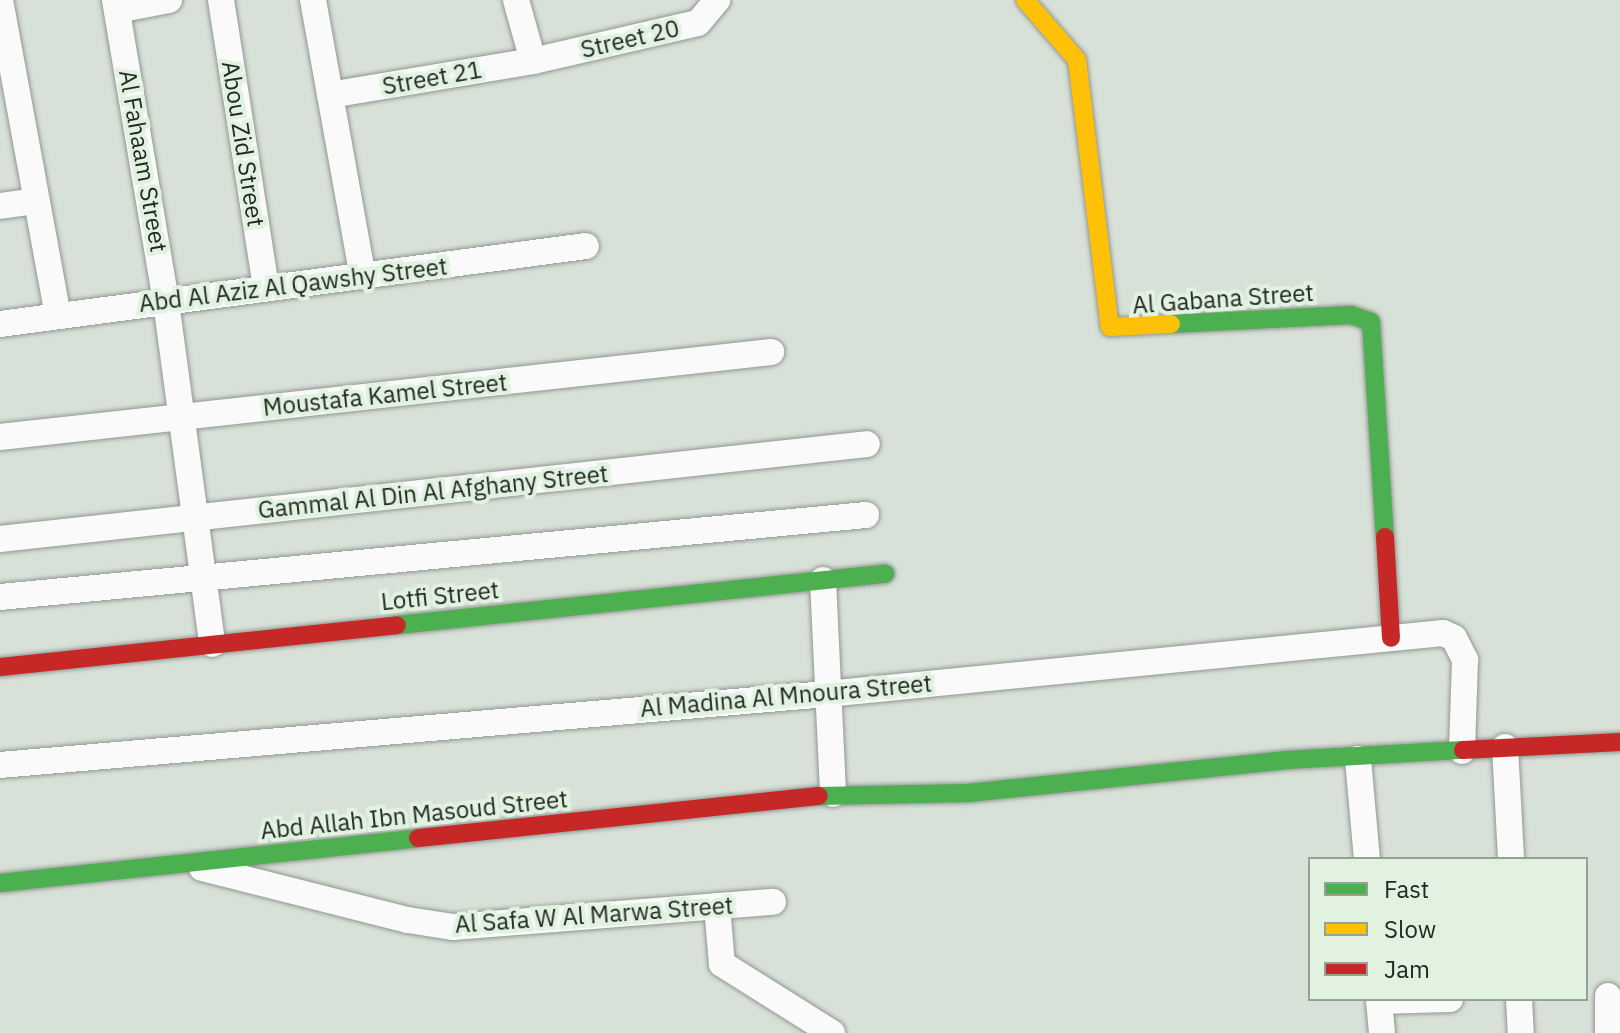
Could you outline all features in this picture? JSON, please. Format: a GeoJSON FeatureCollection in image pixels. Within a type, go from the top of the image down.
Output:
{"type":"FeatureCollection","features":[{"type":"Feature","properties":{"kind":"street"},"geometry":{"type":"LineString","coordinates":[[0,0],[6,69],[37,201],[58,316]]}},
{"type":"Feature","properties":{"kind":"street"},"geometry":{"type":"LineString","coordinates":[[116,5],[169,0]]}},
{"type":"Feature","properties":{"kind":"street","name":"Abou Zid Street"},"geometry":{"type":"LineString","coordinates":[[221,0],[266,288]]}},
{"type":"Feature","properties":{"kind":"street"},"geometry":{"type":"LineString","coordinates":[[313,0],[363,277]]}},
{"type":"Feature","properties":{"kind":"street"},"geometry":{"type":"LineString","coordinates":[[516,0],[533,61]]}},
{"type":"Feature","properties":{"kind":"street","name":"Street 20"},"geometry":{"type":"LineString","coordinates":[[533,61],[698,23],[717,0]]}},
{"type":"Feature","properties":{"kind":"street","name":"Al Gabana Street"},"geometry":{"type":"LineString","coordinates":[[1025,0],[1077,60],[1110,327],[1351,315],[1371,322],[1391,638]]}},
{"type":"Feature","properties":{"kind":"street","name":"Al Fahaam Street"},"geometry":{"type":"LineString","coordinates":[[116,5],[166,302],[212,644]]}},
{"type":"Feature","properties":{"kind":"street","name":"Street 21"},"geometry":{"type":"LineString","coordinates":[[330,95],[533,61]]}},
{"type":"Feature","properties":{"kind":"street"},"geometry":{"type":"LineString","coordinates":[[0,206],[37,201]]}},
{"type":"Feature","properties":{"kind":"street","name":"Abd Al Aziz Al Qawshy Street"},"geometry":{"type":"LineString","coordinates":[[0,324],[586,246]]}},
{"type":"Feature","properties":{"kind":"street","name":"Moustafa Kamel Street"},"geometry":{"type":"LineString","coordinates":[[0,437],[771,352]]}},
{"type":"Feature","properties":{"kind":"street","name":"Gammal Al Din Al Afghany Street"},"geometry":{"type":"LineString","coordinates":[[0,539],[867,444]]}},
{"type":"Feature","properties":{"kind":"street"},"geometry":{"type":"LineString","coordinates":[[0,597],[866,515]]}},
{"type":"Feature","properties":{"kind":"street","name":"Lotfi Street"},"geometry":{"type":"LineString","coordinates":[[0,667],[885,574]]}},
{"type":"Feature","properties":{"kind":"street"},"geometry":{"type":"LineString","coordinates":[[823,580],[833,794]]}},
{"type":"Feature","properties":{"kind":"street","name":"Al Madina Al Mnoura Street"},"geometry":{"type":"LineString","coordinates":[[0,765],[827,694],[1443,633],[1462,648],[1462,751]]}},
{"type":"Feature","properties":{"kind":"street","name":"Abd Allah Ibn Masoud Street"},"geometry":{"type":"LineString","coordinates":[[0,883],[833,794],[968,793],[1287,760],[1358,759],[1505,747],[1620,742]]}},
{"type":"Feature","properties":{"kind":"street"},"geometry":{"type":"LineString","coordinates":[[1505,747],[1511,857]]}},
{"type":"Feature","properties":{"kind":"street"},"geometry":{"type":"LineString","coordinates":[[1358,759],[1367,857]]}},
{"type":"Feature","properties":{"kind":"street","name":"Al Safa W Al Marwa Street"},"geometry":{"type":"LineString","coordinates":[[183,864],[430,925],[476,926],[773,902]]}},
{"type":"Feature","properties":{"kind":"street"},"geometry":{"type":"LineString","coordinates":[[717,906],[722,964],[832,1033]]}},
{"type":"Feature","properties":{"kind":"street"},"geometry":{"type":"LineString","coordinates":[[1605,996],[1608,1033]]}},
{"type":"Feature","properties":{"kind":"street"},"geometry":{"type":"LineString","coordinates":[[1379,1001],[1382,1033]]}},
{"type":"Feature","properties":{"kind":"street"},"geometry":{"type":"LineString","coordinates":[[1519,1001],[1521,1033]]}},
{"type":"Feature","properties":{"kind":"traffic: fast"},"geometry":{"type":"LineString","coordinates":[[1171,324],[1351,315],[1371,322],[1385,537]]}},
{"type":"Feature","properties":{"kind":"traffic: fast"},"geometry":{"type":"LineString","coordinates":[[397,625],[885,574]]}},
{"type":"Feature","properties":{"kind":"traffic: fast"},"geometry":{"type":"LineString","coordinates":[[819,796],[968,793],[1287,760],[1463,750]]}},
{"type":"Feature","properties":{"kind":"traffic: fast"},"geometry":{"type":"LineString","coordinates":[[0,883],[418,838]]}},
{"type":"Feature","properties":{"kind":"traffic: slow"},"geometry":{"type":"LineString","coordinates":[[1025,0],[1077,60],[1110,327],[1171,324]]}},
{"type":"Feature","properties":{"kind":"traffic: jam"},"geometry":{"type":"LineString","coordinates":[[1385,537],[1391,638]]}},
{"type":"Feature","properties":{"kind":"traffic: jam"},"geometry":{"type":"LineString","coordinates":[[0,667],[397,625]]}},
{"type":"Feature","properties":{"kind":"traffic: jam"},"geometry":{"type":"LineString","coordinates":[[1463,750],[1620,742]]}},
{"type":"Feature","properties":{"kind":"traffic: jam"},"geometry":{"type":"LineString","coordinates":[[418,838],[819,796]]}}]}
